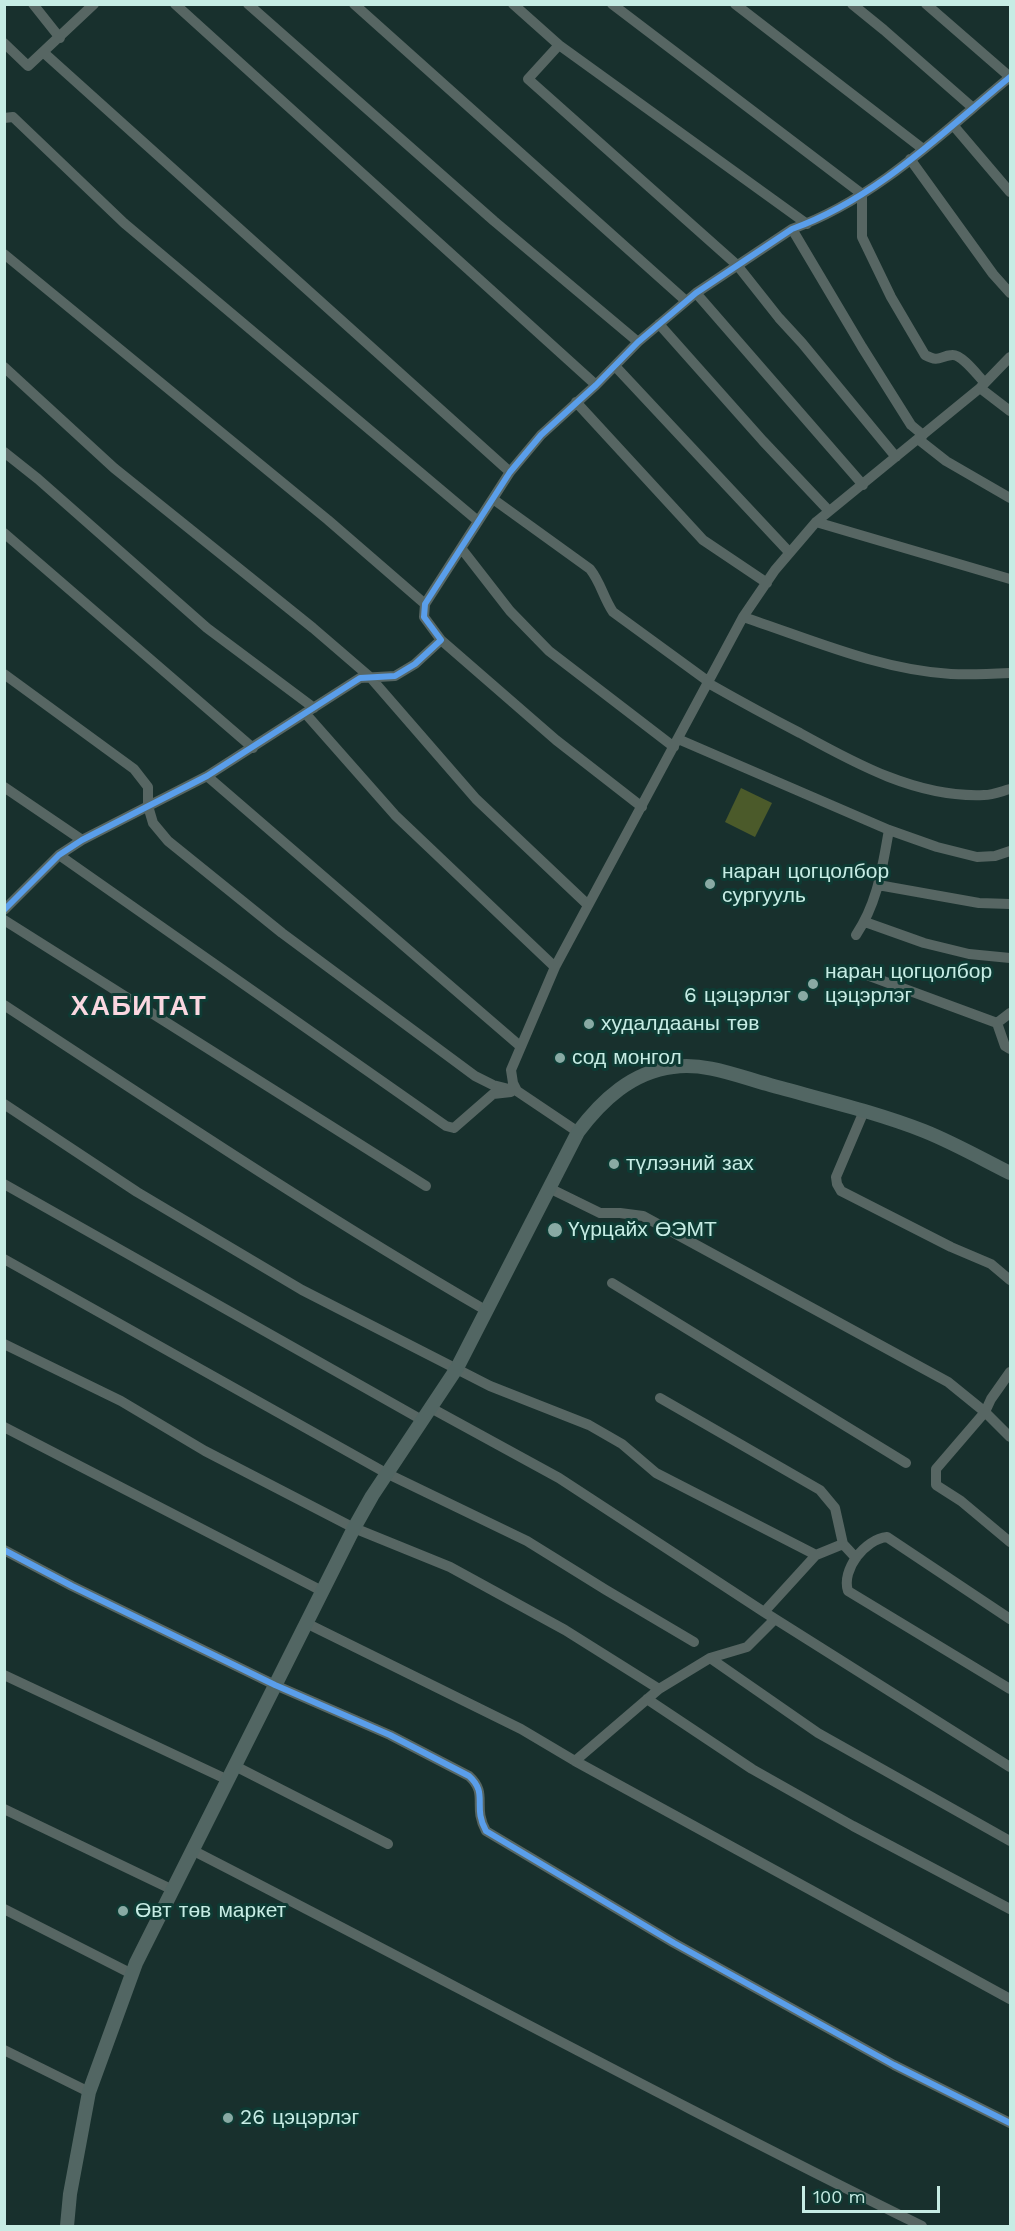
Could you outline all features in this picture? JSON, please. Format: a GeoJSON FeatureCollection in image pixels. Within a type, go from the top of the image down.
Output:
{"type":"FeatureCollection","features":[{"type":"Feature","properties":{"kind":"main road"},"geometry":{"type":"LineString","coordinates":[[67,2226],[70,2194],[88,2092],[132,1974],[354,1528],[386,1473],[457,1368],[578,1132],[609,1097],[634,1079],[653,1071],[675,1066],[692,1066],[721,1071],[864,1111],[925,1131],[1011,1173]]}},
{"type":"Feature","properties":{"kind":"street"},"geometry":{"type":"LineString","coordinates":[[33,4],[60,38]]}},
{"type":"Feature","properties":{"kind":"street"},"geometry":{"type":"LineString","coordinates":[[4,44],[28,66],[94,4]]}},
{"type":"Feature","properties":{"kind":"street"},"geometry":{"type":"LineString","coordinates":[[175,4],[596,385]]}},
{"type":"Feature","properties":{"kind":"street"},"geometry":{"type":"LineString","coordinates":[[248,4],[485,213],[638,342]]}},
{"type":"Feature","properties":{"kind":"street"},"geometry":{"type":"LineString","coordinates":[[354,4],[686,301]]}},
{"type":"Feature","properties":{"kind":"street"},"geometry":{"type":"LineString","coordinates":[[513,4],[559,45],[807,224]]}},
{"type":"Feature","properties":{"kind":"street"},"geometry":{"type":"LineString","coordinates":[[612,4],[862,194]]}},
{"type":"Feature","properties":{"kind":"street"},"geometry":{"type":"LineString","coordinates":[[735,4],[923,149]]}},
{"type":"Feature","properties":{"kind":"street"},"geometry":{"type":"LineString","coordinates":[[852,4],[973,108]]}},
{"type":"Feature","properties":{"kind":"street"},"geometry":{"type":"LineString","coordinates":[[642,807],[555,741],[441,640],[424,617],[425,604],[510,472],[541,435],[596,385],[638,342],[696,293],[737,265],[792,229],[807,224],[862,194],[923,149],[1010,77],[926,4]]}},
{"type":"Feature","properties":{"kind":"street"},"geometry":{"type":"LineString","coordinates":[[559,45],[528,79],[737,265],[896,457]]}},
{"type":"Feature","properties":{"kind":"street"},"geometry":{"type":"LineString","coordinates":[[43,52],[510,472]]}},
{"type":"Feature","properties":{"kind":"street"},"geometry":{"type":"LineString","coordinates":[[4,118],[13,117],[124,223],[478,521]]}},
{"type":"Feature","properties":{"kind":"street"},"geometry":{"type":"LineString","coordinates":[[953,125],[1011,192]]}},
{"type":"Feature","properties":{"kind":"street"},"geometry":{"type":"LineString","coordinates":[[910,159],[993,274],[1011,293]]}},
{"type":"Feature","properties":{"kind":"street"},"geometry":{"type":"LineString","coordinates":[[862,194],[862,237],[891,297],[925,355],[933,359],[952,355],[960,356],[982,386],[1011,411]]}},
{"type":"Feature","properties":{"kind":"street"},"geometry":{"type":"LineString","coordinates":[[792,229],[911,425],[946,460],[1011,498]]}},
{"type":"Feature","properties":{"kind":"street"},"geometry":{"type":"LineString","coordinates":[[4,254],[328,520],[425,604]]}},
{"type":"Feature","properties":{"kind":"street"},"geometry":{"type":"LineString","coordinates":[[696,293],[863,485]]}},
{"type":"Feature","properties":{"kind":"street"},"geometry":{"type":"LineString","coordinates":[[659,324],[763,441],[830,511]]}},
{"type":"Feature","properties":{"kind":"street"},"geometry":{"type":"LineString","coordinates":[[517,1091],[511,1070],[555,967],[743,617],[789,552],[816,522],[982,386],[1011,357]]}},
{"type":"Feature","properties":{"kind":"street"},"geometry":{"type":"LineString","coordinates":[[615,366],[789,552]]}},
{"type":"Feature","properties":{"kind":"street"},"geometry":{"type":"LineString","coordinates":[[4,367],[114,468],[313,628],[370,677],[476,799],[588,905]]}},
{"type":"Feature","properties":{"kind":"street"},"geometry":{"type":"LineString","coordinates":[[576,402],[703,540],[767,582]]}},
{"type":"Feature","properties":{"kind":"street"},"geometry":{"type":"LineString","coordinates":[[4,452],[38,479],[207,628],[309,711],[395,815],[555,967]]}},
{"type":"Feature","properties":{"kind":"street"},"geometry":{"type":"LineString","coordinates":[[493,499],[590,569],[599,581],[606,601],[613,612],[708,682],[858,765],[900,781],[934,790],[963,794],[986,795],[1011,789]]}},
{"type":"Feature","properties":{"kind":"street"},"geometry":{"type":"LineString","coordinates":[[816,522],[1011,579]]}},
{"type":"Feature","properties":{"kind":"street"},"geometry":{"type":"LineString","coordinates":[[4,533],[253,748]]}},
{"type":"Feature","properties":{"kind":"street"},"geometry":{"type":"LineString","coordinates":[[461,548],[510,611],[549,651],[676,743],[889,830],[937,847],[977,857],[995,856],[1011,851]]}},
{"type":"Feature","properties":{"kind":"street"},"geometry":{"type":"LineString","coordinates":[[743,617],[865,658],[909,668],[950,674],[1011,673]]}},
{"type":"Feature","properties":{"kind":"street"},"geometry":{"type":"LineString","coordinates":[[7,903],[59,855],[82,840],[207,776],[360,678],[395,676],[415,664],[441,640]]}},
{"type":"Feature","properties":{"kind":"street"},"geometry":{"type":"LineString","coordinates":[[4,675],[134,769],[148,787],[148,806],[153,823],[168,840],[282,933],[475,1076],[493,1085],[517,1091],[578,1132]]}},
{"type":"Feature","properties":{"kind":"street"},"geometry":{"type":"LineString","coordinates":[[207,776],[520,1046]]}},
{"type":"Feature","properties":{"kind":"street"},"geometry":{"type":"LineString","coordinates":[[4,787],[82,840]]}},
{"type":"Feature","properties":{"kind":"street"},"geometry":{"type":"LineString","coordinates":[[856,935],[870,914],[889,830]]}},
{"type":"Feature","properties":{"kind":"street"},"geometry":{"type":"LineString","coordinates":[[59,855],[446,1126],[454,1128],[493,1094],[517,1091]]}},
{"type":"Feature","properties":{"kind":"street"},"geometry":{"type":"LineString","coordinates":[[878,885],[979,903],[1011,904]]}},
{"type":"Feature","properties":{"kind":"street"},"geometry":{"type":"LineString","coordinates":[[4,920],[426,1186]]}},
{"type":"Feature","properties":{"kind":"street"},"geometry":{"type":"LineString","coordinates":[[865,922],[924,943],[969,954],[1011,958]]}},
{"type":"Feature","properties":{"kind":"street"},"geometry":{"type":"LineString","coordinates":[[856,971],[998,1023]]}},
{"type":"Feature","properties":{"kind":"street"},"geometry":{"type":"LineString","coordinates":[[4,1005],[191,1128],[487,1311]]}},
{"type":"Feature","properties":{"kind":"street"},"geometry":{"type":"LineString","coordinates":[[998,1023],[1011,1013]]}},
{"type":"Feature","properties":{"kind":"street"},"geometry":{"type":"LineString","coordinates":[[998,1023],[1005,1046],[1011,1049]]}},
{"type":"Feature","properties":{"kind":"street"},"geometry":{"type":"LineString","coordinates":[[4,1104],[137,1192],[302,1290],[490,1386],[589,1425],[622,1444],[656,1473],[816,1555]]}},
{"type":"Feature","properties":{"kind":"street"},"geometry":{"type":"LineString","coordinates":[[864,1111],[836,1177],[841,1191],[951,1247],[991,1264],[1011,1280]]}},
{"type":"Feature","properties":{"kind":"street"},"geometry":{"type":"LineString","coordinates":[[4,1184],[422,1420]]}},
{"type":"Feature","properties":{"kind":"street"},"geometry":{"type":"LineString","coordinates":[[549,1188],[600,1213],[643,1216],[948,1382],[1011,1437]]}},
{"type":"Feature","properties":{"kind":"street"},"geometry":{"type":"LineString","coordinates":[[4,1259],[386,1473],[528,1541],[694,1642]]}},
{"type":"Feature","properties":{"kind":"street"},"geometry":{"type":"LineString","coordinates":[[612,1283],[906,1463]]}},
{"type":"Feature","properties":{"kind":"street"},"geometry":{"type":"LineString","coordinates":[[4,1344],[122,1401],[205,1451],[354,1528],[450,1567],[565,1630],[659,1689]]}},
{"type":"Feature","properties":{"kind":"street"},"geometry":{"type":"LineString","coordinates":[[1011,1372],[991,1399],[985,1412],[936,1469],[935,1481],[936,1485],[961,1501],[1011,1542]]}},
{"type":"Feature","properties":{"kind":"street"},"geometry":{"type":"LineString","coordinates":[[660,1398],[820,1490],[835,1508],[843,1544],[855,1558]]}},
{"type":"Feature","properties":{"kind":"street"},"geometry":{"type":"LineString","coordinates":[[431,1408],[559,1478],[764,1612],[1011,1767]]}},
{"type":"Feature","properties":{"kind":"street"},"geometry":{"type":"LineString","coordinates":[[4,1427],[322,1591]]}},
{"type":"Feature","properties":{"kind":"street"},"geometry":{"type":"LineString","coordinates":[[1011,1619],[886,1537],[876,1540],[855,1558],[846,1578],[848,1591],[1011,1689]]}},
{"type":"Feature","properties":{"kind":"street"},"geometry":{"type":"LineString","coordinates":[[764,1612],[816,1555],[843,1544]]}},
{"type":"Feature","properties":{"kind":"street"},"geometry":{"type":"LineString","coordinates":[[4,1550],[72,1586],[275,1685],[390,1735],[469,1776],[477,1783],[480,1792],[478,1810],[486,1831],[695,1955],[894,2065],[1011,2123]]}},
{"type":"Feature","properties":{"kind":"street"},"geometry":{"type":"LineString","coordinates":[[575,1761],[659,1689],[710,1658],[747,1647],[776,1619]]}},
{"type":"Feature","properties":{"kind":"street"},"geometry":{"type":"LineString","coordinates":[[306,1623],[521,1729],[575,1761],[1011,1999]]}},
{"type":"Feature","properties":{"kind":"street"},"geometry":{"type":"LineString","coordinates":[[710,1658],[818,1733],[1011,1841]]}},
{"type":"Feature","properties":{"kind":"street"},"geometry":{"type":"LineString","coordinates":[[4,1675],[228,1780]]}},
{"type":"Feature","properties":{"kind":"street"},"geometry":{"type":"LineString","coordinates":[[647,1699],[752,1769],[853,1826],[1011,1909]]}},
{"type":"Feature","properties":{"kind":"street"},"geometry":{"type":"LineString","coordinates":[[236,1766],[388,1844]]}},
{"type":"Feature","properties":{"kind":"street"},"geometry":{"type":"LineString","coordinates":[[4,1809],[173,1890]]}},
{"type":"Feature","properties":{"kind":"street"},"geometry":{"type":"LineString","coordinates":[[192,1850],[390,1951],[543,2034],[922,2226]]}},
{"type":"Feature","properties":{"kind":"street"},"geometry":{"type":"LineString","coordinates":[[4,1909],[132,1974]]}},
{"type":"Feature","properties":{"kind":"street"},"geometry":{"type":"LineString","coordinates":[[4,2050],[88,2092]]}},
{"type":"Feature","properties":{"kind":"green space"},"geometry":{"type":"Polygon","coordinates":[[[741,788],[772,803],[755,837],[725,822],[741,788]]]}},
{"type":"Feature","properties":{"kind":"cycle path"},"geometry":{"type":"LineString","coordinates":[[4,910],[59,855],[82,840],[207,776],[360,678],[395,676],[415,664],[441,640],[424,617],[425,604],[510,472],[541,435],[596,385],[638,342],[696,293],[792,229],[823,216],[880,182],[934,141],[1010,77]]}},
{"type":"Feature","properties":{"kind":"cycle path"},"geometry":{"type":"LineString","coordinates":[[4,1550],[72,1586],[275,1685],[390,1735],[469,1776],[478,1789],[480,1814],[486,1831],[674,1943],[894,2065],[1010,2123]]}},
{"type":"Feature","properties":{"kind":"place","name":"наран цогцолбор сургууль"},"geometry":{"type":"Point","coordinates":[710,884]}},
{"type":"Feature","properties":{"kind":"place","name":"наран цогцолбор цэцэрлэг"},"geometry":{"type":"Point","coordinates":[813,984]}},
{"type":"Feature","properties":{"kind":"place","name":"6 цэцэрлэг"},"geometry":{"type":"Point","coordinates":[803,996]}},
{"type":"Feature","properties":{"kind":"place","name":"худалдааны төв"},"geometry":{"type":"Point","coordinates":[589,1024]}},
{"type":"Feature","properties":{"kind":"place","name":"сод монгол"},"geometry":{"type":"Point","coordinates":[560,1058]}},
{"type":"Feature","properties":{"kind":"place","name":"түлээний зах"},"geometry":{"type":"Point","coordinates":[614,1164]}},
{"type":"Feature","properties":{"kind":"place","name":"Үүрцайх ӨЭМТ"},"geometry":{"type":"Point","coordinates":[555,1230]}},
{"type":"Feature","properties":{"kind":"place","name":"Өвт төв маркет"},"geometry":{"type":"Point","coordinates":[123,1911]}},
{"type":"Feature","properties":{"kind":"place","name":"26 цэцэрлэг"},"geometry":{"type":"Point","coordinates":[228,2118]}},
{"type":"Feature","properties":{"kind":"district","name":"ХАБИТАТ"},"geometry":{"type":"Point","coordinates":[139,1007]}}]}
